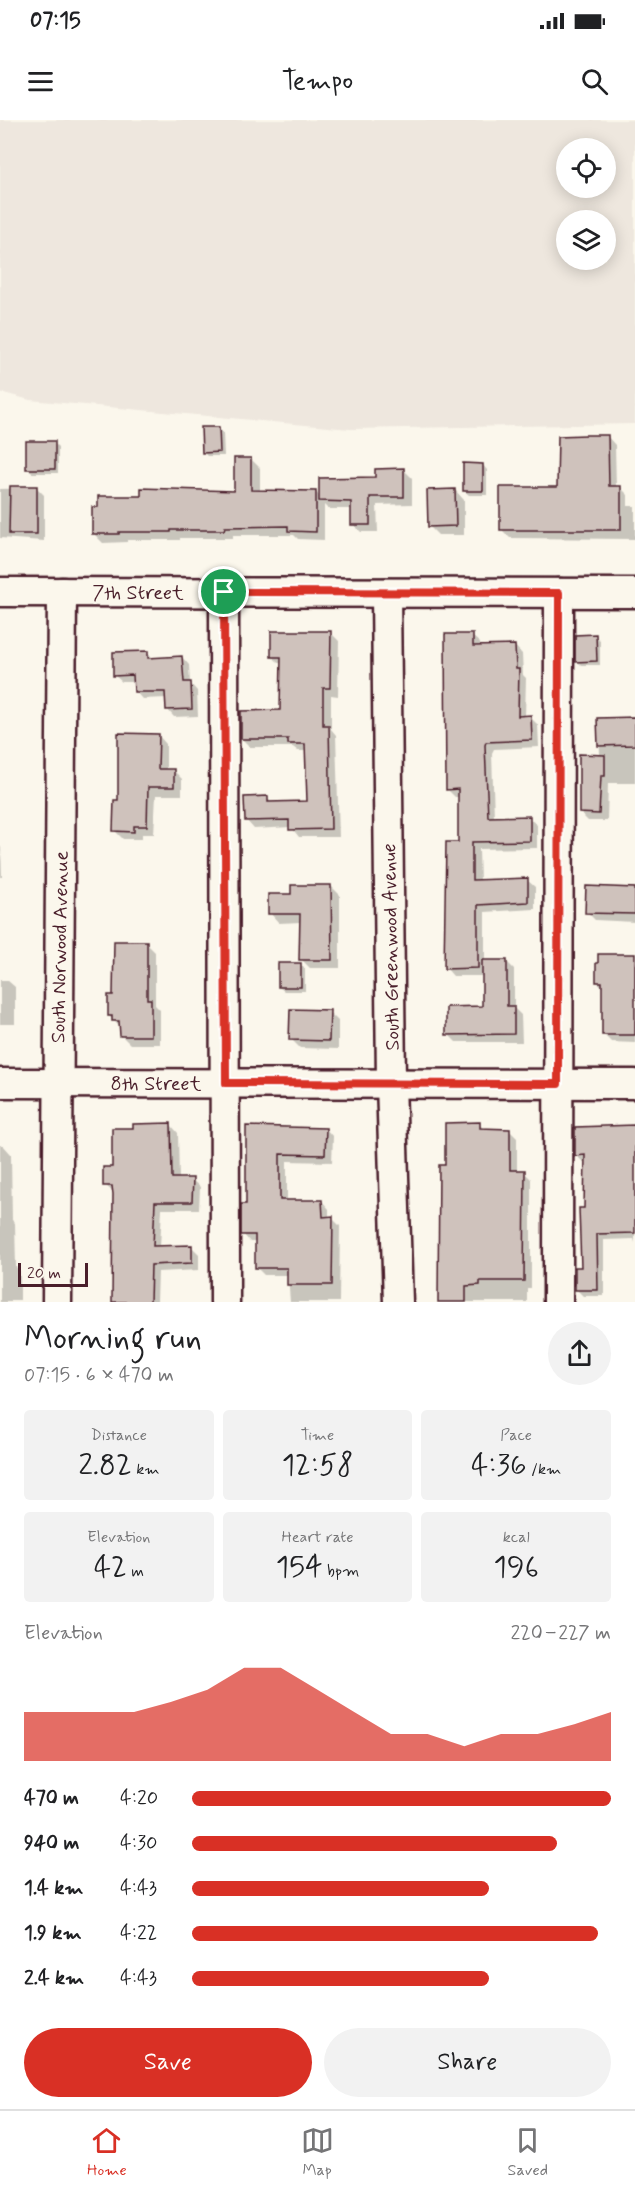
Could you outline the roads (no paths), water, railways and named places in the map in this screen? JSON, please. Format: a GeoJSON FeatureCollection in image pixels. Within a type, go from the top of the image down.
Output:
{"type":"FeatureCollection","features":[{"type":"Feature","properties":{"kind":"street","name":"7th Street"},"geometry":{"type":"LineString","coordinates":[[0,592],[635,593]]}},
{"type":"Feature","properties":{"kind":"street","name":"South Norwood Avenue"},"geometry":{"type":"LineString","coordinates":[[57,1302],[62,592]]}},
{"type":"Feature","properties":{"kind":"street"},"geometry":{"type":"LineString","coordinates":[[224,592],[225,1302]]}},
{"type":"Feature","properties":{"kind":"street","name":"South Greenwood Avenue"},"geometry":{"type":"LineString","coordinates":[[386,593],[391,1083],[398,1302]]}},
{"type":"Feature","properties":{"kind":"street"},"geometry":{"type":"LineString","coordinates":[[558,1302],[559,593]]}},
{"type":"Feature","properties":{"kind":"street","name":"8th Street"},"geometry":{"type":"LineString","coordinates":[[0,1083],[635,1084]]}}]}
